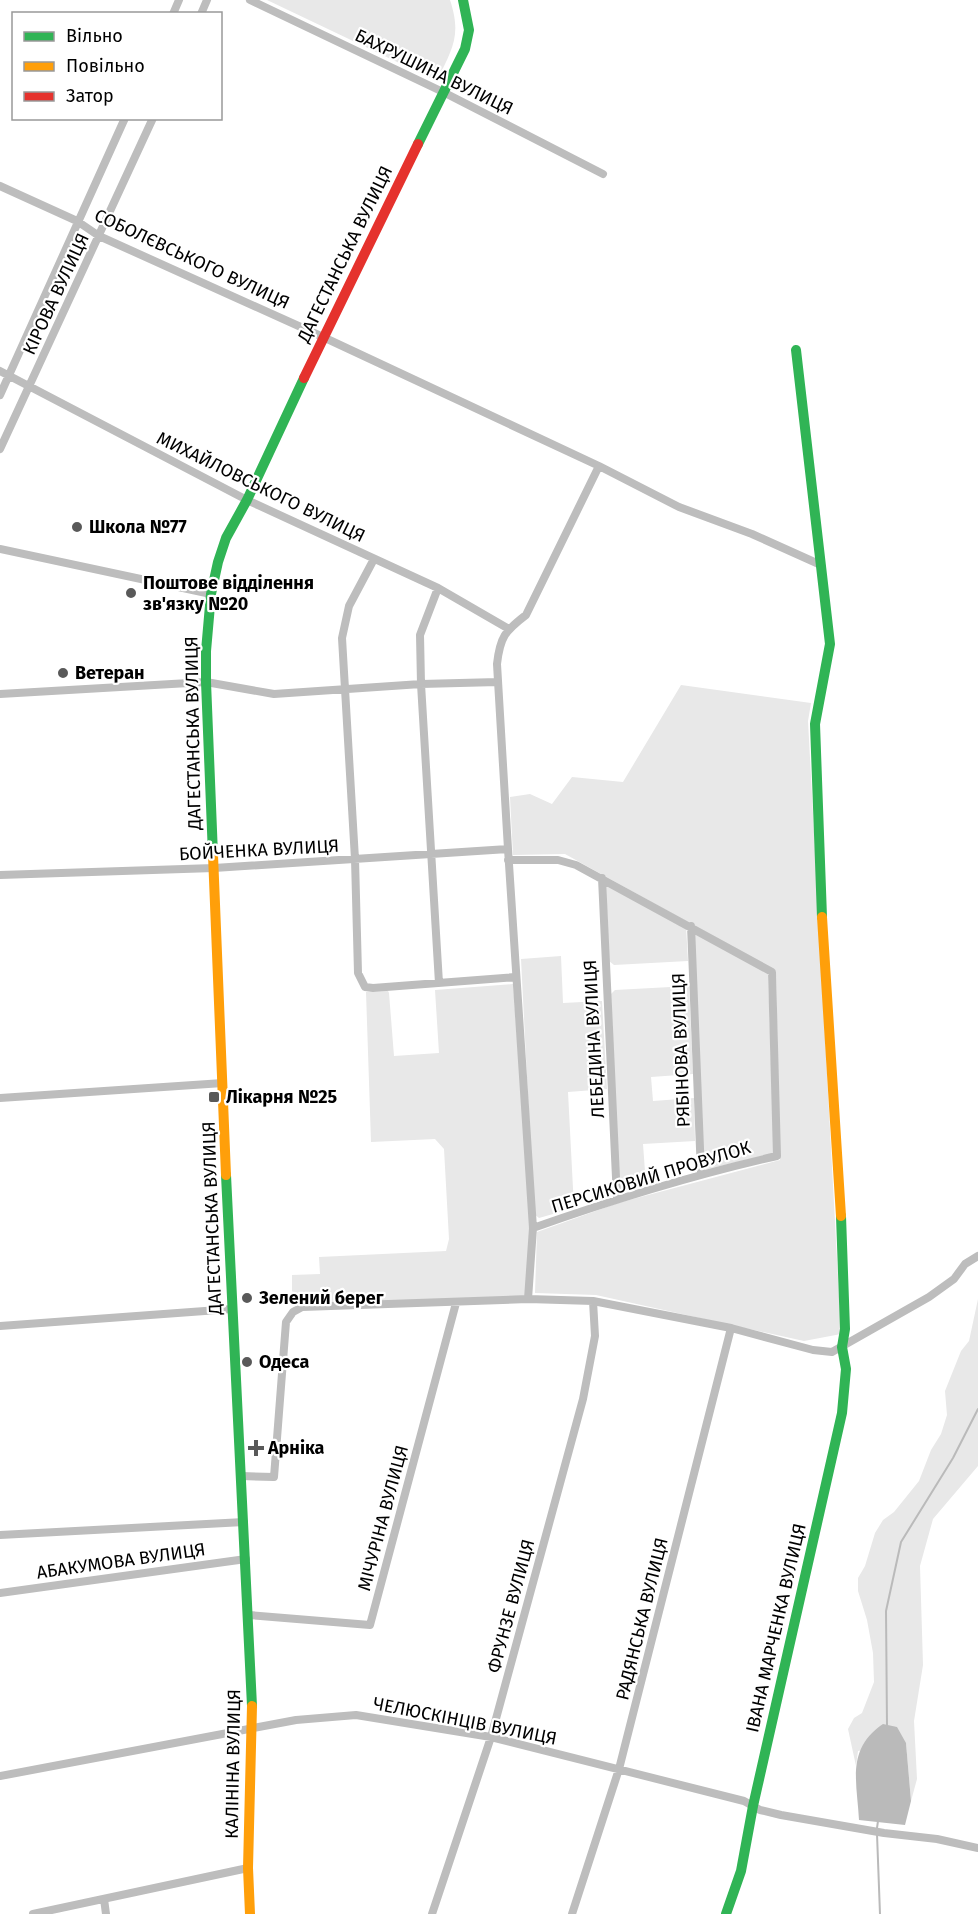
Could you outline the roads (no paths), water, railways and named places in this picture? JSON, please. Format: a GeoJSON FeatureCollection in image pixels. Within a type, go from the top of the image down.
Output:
{"type":"FeatureCollection","features":[{"type":"Feature","properties":{"kind":"street","name":"БАХРУШИНА ВУЛИЦЯ"},"geometry":{"type":"LineString","coordinates":[[250,0],[443,92],[603,174]]}},
{"type":"Feature","properties":{"kind":"street","name":"ДАГЕСТАНСЬКА ВУЛИЦЯ"},"geometry":{"type":"LineString","coordinates":[[246,1559],[232,1309],[206,682],[211,594],[226,538],[247,500],[323,337],[465,49],[469,30],[463,0]]}},
{"type":"Feature","properties":{"kind":"street","name":"КІРОВА ВУЛИЦЯ"},"geometry":{"type":"LineString","coordinates":[[0,395],[124,120]]}},
{"type":"Feature","properties":{"kind":"street","name":"КІРОВА ВУЛИЦЯ"},"geometry":{"type":"LineString","coordinates":[[0,449],[152,120]]}},
{"type":"Feature","properties":{"kind":"street","name":"СОБОЛЄВСЬКОГО ВУЛИЦЯ"},"geometry":{"type":"LineString","coordinates":[[0,186],[77,221],[99,236],[323,337],[599,466],[679,507],[752,534],[821,565]]}},
{"type":"Feature","properties":{"kind":"street","name":"ІВАНА МАРЧЕНКА ВУЛИЦЯ"},"geometry":{"type":"LineString","coordinates":[[726,1914],[741,1871],[753,1806],[842,1413],[846,1369],[842,1347],[845,1329],[843,1247],[822,928],[815,723],[830,644],[796,350]]}},
{"type":"Feature","properties":{"kind":"street","name":"МИХАЙЛОВСЬКОГО ВУЛИЦЯ"},"geometry":{"type":"LineString","coordinates":[[0,371],[247,500],[438,588],[509,629]]}},
{"type":"Feature","properties":{"kind":"street"},"geometry":{"type":"LineString","coordinates":[[528,1299],[533,1228],[508,860],[498,682],[499,649],[504,633],[526,615],[599,466]]}},
{"type":"Feature","properties":{"kind":"street"},"geometry":{"type":"LineString","coordinates":[[0,549],[211,594]]}},
{"type":"Feature","properties":{"kind":"street"},"geometry":{"type":"LineString","coordinates":[[375,559],[349,606],[342,638],[355,859],[358,973],[365,987],[373,988],[516,977]]}},
{"type":"Feature","properties":{"kind":"street"},"geometry":{"type":"LineString","coordinates":[[438,588],[420,635],[421,684],[440,983]]}},
{"type":"Feature","properties":{"kind":"street"},"geometry":{"type":"LineString","coordinates":[[0,694],[206,682],[274,694],[421,684],[498,682]]}},
{"type":"Feature","properties":{"kind":"street","name":"БОЙЧЕНКА ВУЛИЦЯ"},"geometry":{"type":"LineString","coordinates":[[0,874],[214,868],[508,849]]}},
{"type":"Feature","properties":{"kind":"street"},"geometry":{"type":"LineString","coordinates":[[508,860],[558,860],[576,865],[691,926]]}},
{"type":"Feature","properties":{"kind":"street","name":"ЛЕБЕДИНА ВУЛИЦЯ"},"geometry":{"type":"LineString","coordinates":[[602,878],[616,1198]]}},
{"type":"Feature","properties":{"kind":"street","name":"ПЕРСИКОВИЙ ПРОВУЛОК"},"geometry":{"type":"LineString","coordinates":[[533,1228],[616,1198],[701,1173],[777,1156],[772,972],[691,926]]}},
{"type":"Feature","properties":{"kind":"street","name":"РЯБІНОВА ВУЛИЦЯ"},"geometry":{"type":"LineString","coordinates":[[691,926],[701,1173]]}},
{"type":"Feature","properties":{"kind":"street"},"geometry":{"type":"LineString","coordinates":[[0,1098],[223,1083]]}},
{"type":"Feature","properties":{"kind":"street"},"geometry":{"type":"LineString","coordinates":[[241,1476],[274,1477],[286,1322],[293,1312],[302,1307],[528,1299],[593,1301],[731,1328],[813,1350],[832,1352],[929,1296],[954,1278],[965,1264],[978,1256]]}},
{"type":"Feature","properties":{"kind":"street","name":"ФРУНЗЕ ВУЛИЦЯ"},"geometry":{"type":"LineString","coordinates":[[432,1914],[491,1737],[583,1399],[595,1336],[593,1301]]}},
{"type":"Feature","properties":{"kind":"street","name":"МІЧУРІНА ВУЛИЦЯ"},"geometry":{"type":"LineString","coordinates":[[249,1615],[370,1625],[456,1303]]}},
{"type":"Feature","properties":{"kind":"street"},"geometry":{"type":"LineString","coordinates":[[0,1326],[232,1309]]}},
{"type":"Feature","properties":{"kind":"street","name":"РАДЯНСЬКА ВУЛИЦЯ"},"geometry":{"type":"LineString","coordinates":[[572,1914],[619,1769],[731,1328]]}},
{"type":"Feature","properties":{"kind":"street"},"geometry":{"type":"LineString","coordinates":[[0,1535],[244,1522]]}},
{"type":"Feature","properties":{"kind":"street","name":"КАЛІНІНА ВУЛИЦЯ"},"geometry":{"type":"LineString","coordinates":[[246,1559],[253,1729],[248,1868],[250,1914]]}},
{"type":"Feature","properties":{"kind":"street","name":"АБАКУМОВА ВУЛИЦЯ"},"geometry":{"type":"LineString","coordinates":[[0,1593],[246,1559]]}},
{"type":"Feature","properties":{"kind":"street","name":"ЧЕЛЮСКІНЦІВ ВУЛИЦЯ"},"geometry":{"type":"LineString","coordinates":[[0,1776],[296,1720],[356,1715],[491,1737],[744,1801],[760,1810],[781,1815],[884,1833],[937,1839],[978,1848]]}},
{"type":"Feature","properties":{"kind":"street"},"geometry":{"type":"LineString","coordinates":[[33,1914],[248,1868]]}},
{"type":"Feature","properties":{"kind":"street"},"geometry":{"type":"LineString","coordinates":[[104,1899],[106,1914]]}},
{"type":"Feature","properties":{"kind":"waterway"},"geometry":{"type":"LineString","coordinates":[[887,1726],[886,1611],[901,1542],[953,1458],[978,1409]]}},
{"type":"Feature","properties":{"kind":"waterway"},"geometry":{"type":"LineString","coordinates":[[877,1828],[878,1821]]}},
{"type":"Feature","properties":{"kind":"waterway"},"geometry":{"type":"LineString","coordinates":[[877,1834],[880,1914]]}},
{"type":"Feature","properties":{"kind":"place","name":"Школа №77"},"geometry":{"type":"Point","coordinates":[77,527]}},
{"type":"Feature","properties":{"kind":"place","name":"Поштове відділення зв'язку №20"},"geometry":{"type":"Point","coordinates":[131,593]}},
{"type":"Feature","properties":{"kind":"place","name":"Ветеран"},"geometry":{"type":"Point","coordinates":[63,673]}},
{"type":"Feature","properties":{"kind":"place","name":"Лікарня №25"},"geometry":{"type":"Point","coordinates":[214,1097]}},
{"type":"Feature","properties":{"kind":"place","name":"Зелений берег"},"geometry":{"type":"Point","coordinates":[247,1298]}},
{"type":"Feature","properties":{"kind":"place","name":"Одеса"},"geometry":{"type":"Point","coordinates":[247,1362]}},
{"type":"Feature","properties":{"kind":"place","name":"Арніка"},"geometry":{"type":"Point","coordinates":[256,1448]}}]}
